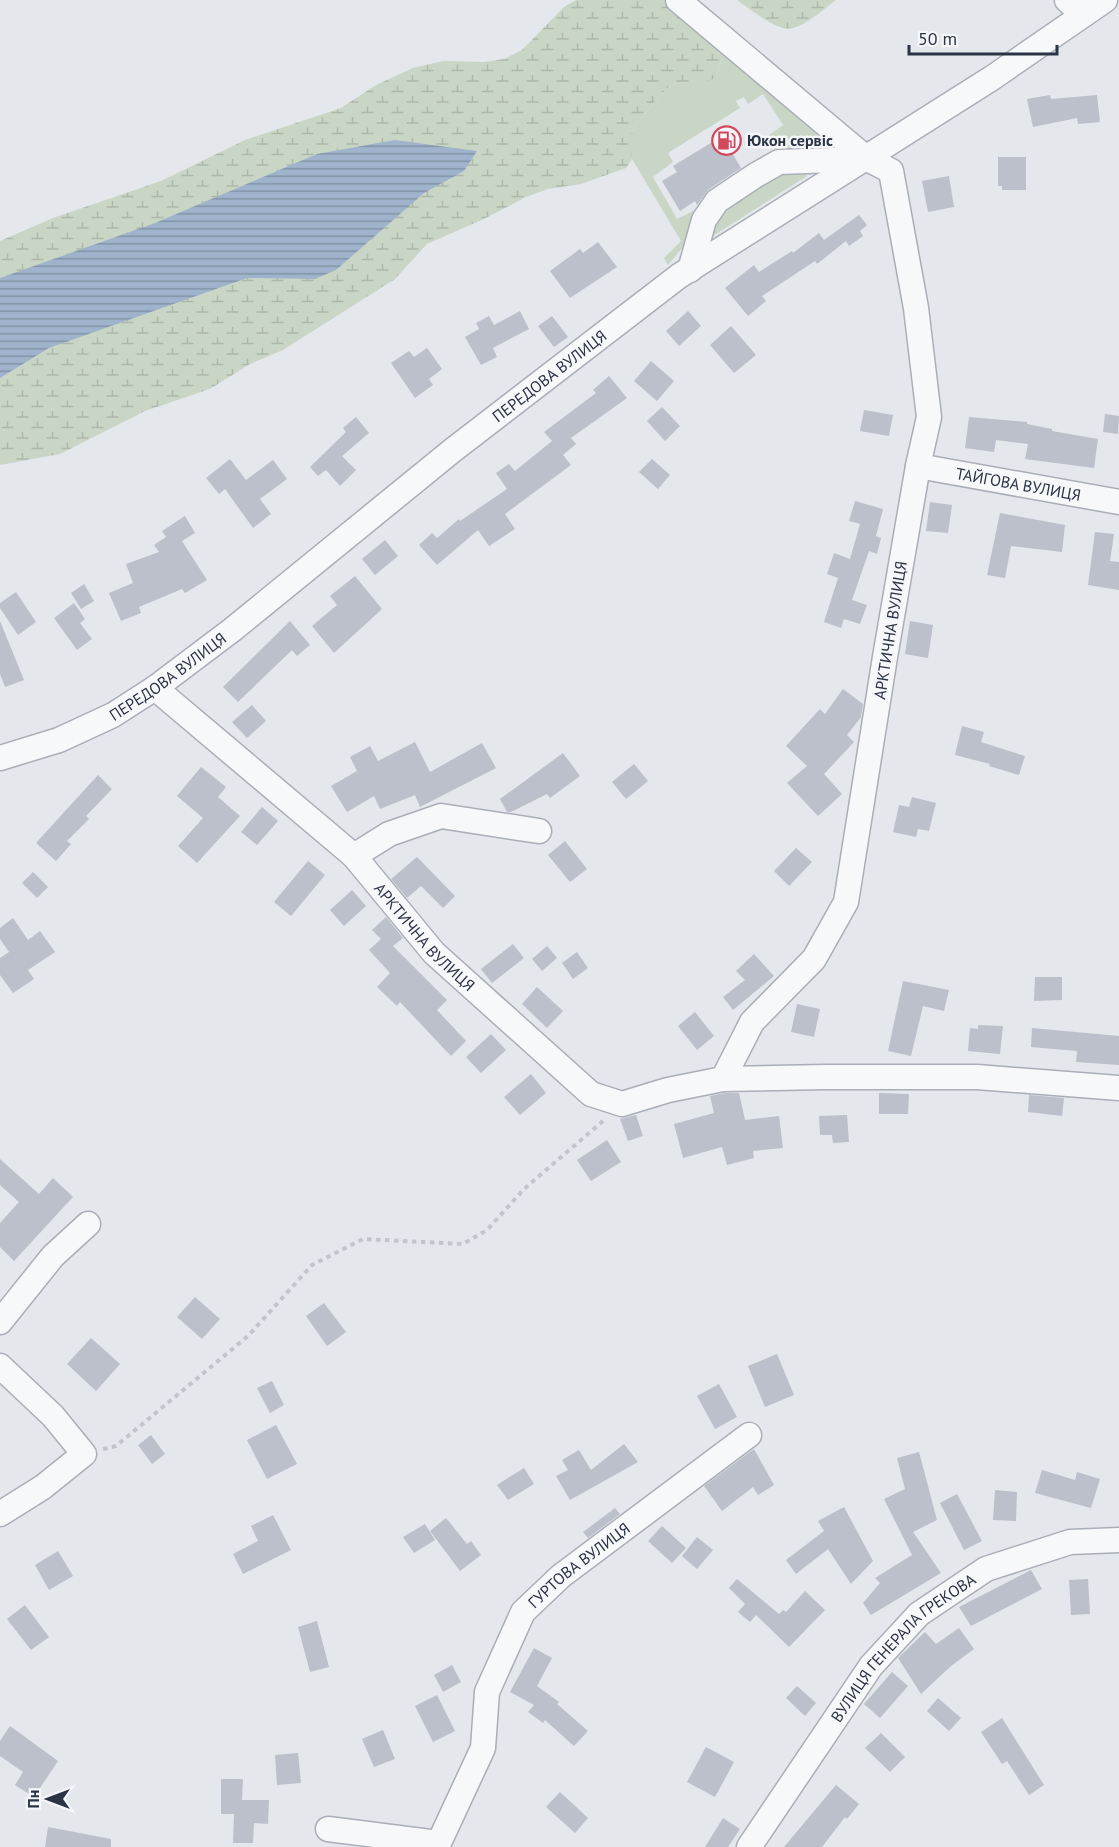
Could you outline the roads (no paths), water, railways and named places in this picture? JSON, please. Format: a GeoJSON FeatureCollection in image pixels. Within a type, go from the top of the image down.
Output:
{"type":"FeatureCollection","features":[{"type":"Feature","properties":{"kind":"street"},"geometry":{"type":"LineString","coordinates":[[678,0],[866,158]]}},
{"type":"Feature","properties":{"kind":"street","name":"ПЕРЕДОВА ВУЛИЦЯ"},"geometry":{"type":"LineString","coordinates":[[0,758],[59,740],[113,715],[155,688],[232,630],[453,450],[690,270],[866,158],[1075,8],[1106,0]]}},
{"type":"Feature","properties":{"kind":"street"},"geometry":{"type":"LineString","coordinates":[[690,270],[704,220],[717,201],[756,176],[779,162],[866,158]]}},
{"type":"Feature","properties":{"kind":"street","name":"АРКТИЧНА ВУЛИЦЯ"},"geometry":{"type":"LineString","coordinates":[[155,688],[354,856],[443,962],[591,1094],[622,1104],[668,1090],[723,1079],[752,1022],[814,959],[846,902],[918,465],[929,417],[916,308],[891,171],[866,158]]}},
{"type":"Feature","properties":{"kind":"street","name":"ТАЙГОВА ВУЛИЦЯ"},"geometry":{"type":"LineString","coordinates":[[918,465],[1119,502]]}},
{"type":"Feature","properties":{"kind":"street"},"geometry":{"type":"LineString","coordinates":[[354,856],[389,834],[441,816],[539,831]]}},
{"type":"Feature","properties":{"kind":"street"},"geometry":{"type":"LineString","coordinates":[[723,1079],[977,1077],[1119,1088]]}},
{"type":"Feature","properties":{"kind":"street"},"geometry":{"type":"LineString","coordinates":[[0,1322],[53,1256],[88,1224]]}},
{"type":"Feature","properties":{"kind":"street"},"geometry":{"type":"LineString","coordinates":[[0,1366],[53,1416],[84,1454],[43,1487],[0,1514]]}},
{"type":"Feature","properties":{"kind":"street","name":"ГУРТОВА ВУЛИЦЯ"},"geometry":{"type":"LineString","coordinates":[[328,1829],[438,1845],[483,1748],[487,1692],[523,1612],[561,1576],[748,1435]]}},
{"type":"Feature","properties":{"kind":"street","name":"ВУЛИЦЯ ГЕНЕРАЛА ГРЕКОВА"},"geometry":{"type":"LineString","coordinates":[[749,1847],[871,1666],[919,1614],[986,1569],[1070,1542],[1119,1540]]}},
{"type":"Feature","properties":{"kind":"water"},"geometry":{"type":"Polygon","coordinates":[[[395,140],[477,151],[464,171],[424,193],[336,270],[315,279],[247,278],[49,348],[0,378],[0,278],[155,223],[317,154],[395,140]]]}},
{"type":"Feature","properties":{"kind":"place","name":"Юкон сервіс"},"geometry":{"type":"Point","coordinates":[726,140]}}]}
